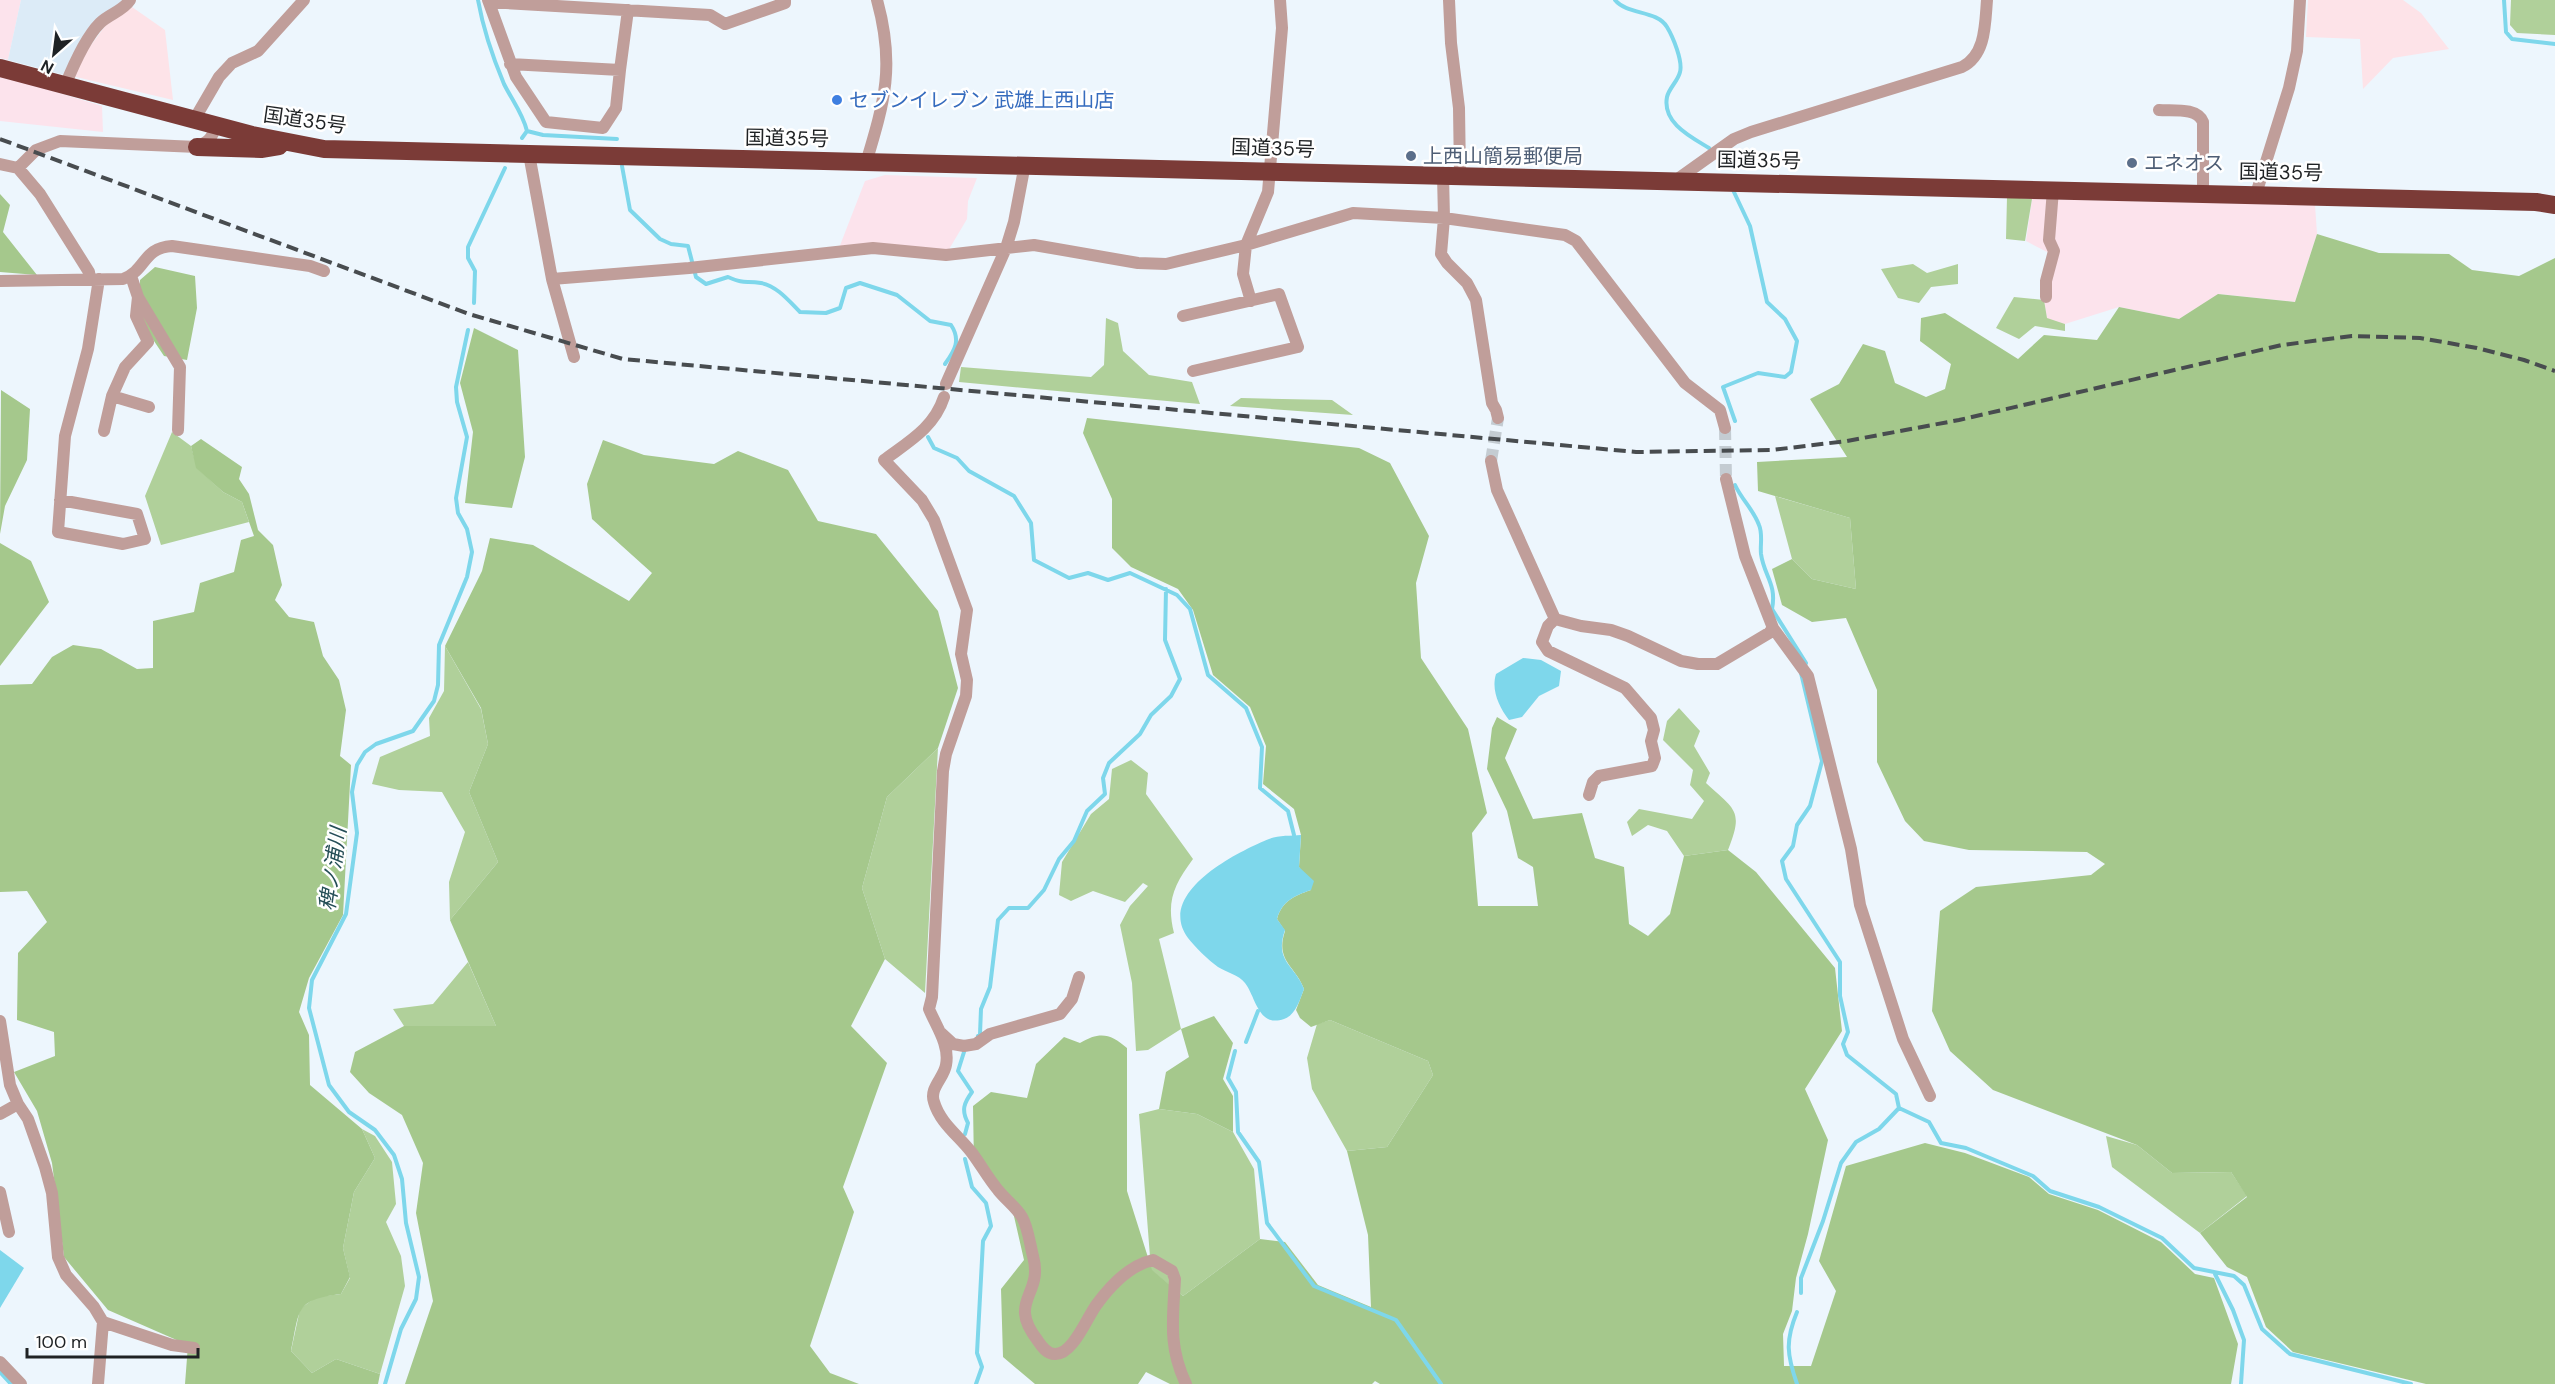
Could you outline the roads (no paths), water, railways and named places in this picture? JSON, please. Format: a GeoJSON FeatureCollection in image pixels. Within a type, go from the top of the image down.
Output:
{"type":"FeatureCollection","features":[{"type":"Feature","properties":{"kind":"highway","name":"国道35号"},"geometry":{"type":"LineString","coordinates":[[0,68],[215,126],[290,144],[324,149],[2256,194],[2555,204]]}},
{"type":"Feature","properties":{"kind":"highway"},"geometry":{"type":"LineString","coordinates":[[197,147],[261,149],[290,144]]}},
{"type":"Feature","properties":{"kind":"street"},"geometry":{"type":"LineString","coordinates":[[65,86],[74,63],[100,24],[127,5],[130,0]]}},
{"type":"Feature","properties":{"kind":"street"},"geometry":{"type":"LineString","coordinates":[[194,120],[219,77],[232,63],[258,51],[304,0]]}},
{"type":"Feature","properties":{"kind":"street"},"geometry":{"type":"LineString","coordinates":[[628,10],[616,108],[603,128],[546,122],[516,77],[488,1],[584,4],[628,10],[710,15],[725,24],[785,3],[785,0]]}},
{"type":"Feature","properties":{"kind":"street"},"geometry":{"type":"LineString","coordinates":[[866,163],[886,86],[888,56],[885,31],[877,0]]}},
{"type":"Feature","properties":{"kind":"street"},"geometry":{"type":"LineString","coordinates":[[1251,301],[1243,274],[1246,244],[1268,192],[1281,28],[1280,0]]}},
{"type":"Feature","properties":{"kind":"street"},"geometry":{"type":"LineString","coordinates":[[1449,0],[1451,43],[1459,108],[1444,218],[1442,254],[1447,263],[1467,283],[1476,300],[1492,403],[1498,418]]}},
{"type":"Feature","properties":{"kind":"street"},"geometry":{"type":"LineString","coordinates":[[1675,181],[1734,139],[1751,132],[1962,68],[1972,62],[1984,34],[1987,0]]}},
{"type":"Feature","properties":{"kind":"street"},"geometry":{"type":"LineString","coordinates":[[2256,194],[2289,88],[2297,51],[2300,0]]}},
{"type":"Feature","properties":{"kind":"street"},"geometry":{"type":"LineString","coordinates":[[510,64],[620,70]]}},
{"type":"Feature","properties":{"kind":"street"},"geometry":{"type":"LineString","coordinates":[[2159,110],[2195,112],[2201,117],[2203,122],[2203,193]]}},
{"type":"Feature","properties":{"kind":"street"},"geometry":{"type":"LineString","coordinates":[[18,168],[36,150],[60,141],[197,147],[208,142],[214,134],[215,126]]}},
{"type":"Feature","properties":{"kind":"street"},"geometry":{"type":"LineString","coordinates":[[529,154],[552,279],[574,357]]}},
{"type":"Feature","properties":{"kind":"street"},"geometry":{"type":"LineString","coordinates":[[0,164],[18,168],[40,194],[94,279],[88,349],[65,436],[60,500],[58,532],[123,544],[146,539],[137,514],[60,500]]}},
{"type":"Feature","properties":{"kind":"street"},"geometry":{"type":"LineString","coordinates":[[946,384],[1006,248],[1014,222],[1024,164]]}},
{"type":"Feature","properties":{"kind":"street"},"geometry":{"type":"LineString","coordinates":[[2046,297],[2046,281],[2054,251],[2049,240],[2053,190]]}},
{"type":"Feature","properties":{"kind":"street"},"geometry":{"type":"LineString","coordinates":[[552,279],[695,267],[873,248],[946,255],[1034,245],[1138,263],[1166,264],[1353,213],[1444,218],[1565,235],[1576,241],[1685,383],[1720,410],[1725,428]]}},
{"type":"Feature","properties":{"kind":"street"},"geometry":{"type":"LineString","coordinates":[[0,281],[123,279],[131,276],[152,251],[160,247],[172,246],[310,266],[324,272]]}},
{"type":"Feature","properties":{"kind":"street"},"geometry":{"type":"LineString","coordinates":[[131,276],[138,297],[180,367],[178,430]]}},
{"type":"Feature","properties":{"kind":"street"},"geometry":{"type":"LineString","coordinates":[[1183,316],[1279,294],[1298,347],[1194,371]]}},
{"type":"Feature","properties":{"kind":"street"},"geometry":{"type":"LineString","coordinates":[[104,431],[112,396],[125,367],[148,342],[136,316],[138,297]]}},
{"type":"Feature","properties":{"kind":"street"},"geometry":{"type":"LineString","coordinates":[[112,396],[149,406]]}},
{"type":"Feature","properties":{"kind":"street"},"geometry":{"type":"LineString","coordinates":[[944,397],[940,410],[932,422],[884,460],[922,501],[934,520],[967,610],[962,654],[967,680],[966,696],[945,762],[938,850],[936,928],[932,997],[929,1009],[941,1033],[946,1066],[936,1084],[933,1102],[943,1120],[1023,1218],[1036,1266],[1035,1282],[1025,1304],[1024,1318],[1030,1331],[1045,1350],[1053,1354],[1062,1353],[1070,1347],[1097,1304],[1126,1272],[1153,1260],[1172,1271],[1175,1279],[1171,1337],[1176,1364],[1186,1384]]}},
{"type":"Feature","properties":{"kind":"street"},"geometry":{"type":"LineString","coordinates":[[1491,460],[1497,489],[1555,619]]}},
{"type":"Feature","properties":{"kind":"street"},"geometry":{"type":"LineString","coordinates":[[1726,479],[1745,556],[1773,628],[1808,676],[1851,849],[1860,905],[1903,1039],[1930,1096]]}},
{"type":"Feature","properties":{"kind":"street"},"geometry":{"type":"LineString","coordinates":[[1555,619],[1581,626],[1611,630],[1681,661],[1698,664],[1717,664],[1769,633],[1773,628]]}},
{"type":"Feature","properties":{"kind":"street"},"geometry":{"type":"LineString","coordinates":[[1555,619],[1548,626],[1542,642],[1548,651],[1625,688],[1651,718],[1654,730],[1651,741],[1655,758],[1652,766],[1599,776],[1593,782],[1589,795]]}},
{"type":"Feature","properties":{"kind":"street"},"geometry":{"type":"LineString","coordinates":[[941,1033],[953,1044],[964,1046],[976,1044],[990,1034],[1060,1014],[1072,999],[1078,977]]}},
{"type":"Feature","properties":{"kind":"street"},"geometry":{"type":"LineString","coordinates":[[0,1021],[3,1070],[18,1104],[28,1119],[45,1167],[52,1193],[58,1257],[66,1275],[104,1322],[172,1346],[194,1348]]}},
{"type":"Feature","properties":{"kind":"street"},"geometry":{"type":"LineString","coordinates":[[0,1114],[18,1104]]}},
{"type":"Feature","properties":{"kind":"street"},"geometry":{"type":"LineString","coordinates":[[0,1192],[9,1232]]}},
{"type":"Feature","properties":{"kind":"street"},"geometry":{"type":"LineString","coordinates":[[98,1384],[104,1322]]}},
{"type":"Feature","properties":{"kind":"street"},"geometry":{"type":"LineString","coordinates":[[0,1362],[21,1384]]}},
{"type":"Feature","properties":{"kind":"water"},"geometry":{"type":"Polygon","coordinates":[[[1523,658],[1541,660],[1561,671],[1559,686],[1539,696],[1522,717],[1509,720],[1497,698],[1496,674],[1523,658]]]}},
{"type":"Feature","properties":{"kind":"water"},"geometry":{"type":"Polygon","coordinates":[[[1301,835],[1299,867],[1314,881],[1311,890],[1285,903],[1277,919],[1285,930],[1282,941],[1284,956],[1304,989],[1292,1014],[1275,1021],[1263,1015],[1242,980],[1214,964],[1188,938],[1181,921],[1182,905],[1191,890],[1204,876],[1238,854],[1273,838],[1301,835]]]}},
{"type":"Feature","properties":{"kind":"water"},"geometry":{"type":"Polygon","coordinates":[[[0,1250],[24,1268],[0,1308],[0,1250]]]}},
{"type":"Feature","properties":{"kind":"waterway","name":"稗ノ浦川"},"geometry":{"type":"LineString","coordinates":[[478,0],[496,64],[527,131],[522,138]]}},
{"type":"Feature","properties":{"kind":"waterway"},"geometry":{"type":"LineString","coordinates":[[1615,0],[1620,5],[1656,18],[1667,27],[1677,49],[1681,67],[1667,97],[1669,114],[1679,128],[1709,148]]}},
{"type":"Feature","properties":{"kind":"waterway"},"geometry":{"type":"LineString","coordinates":[[2504,0],[2506,32],[2512,39],[2555,44]]}},
{"type":"Feature","properties":{"kind":"waterway"},"geometry":{"type":"LineString","coordinates":[[527,131],[543,135],[617,139]]}},
{"type":"Feature","properties":{"kind":"waterway"},"geometry":{"type":"LineString","coordinates":[[1720,158],[1731,167]]}},
{"type":"Feature","properties":{"kind":"waterway"},"geometry":{"type":"LineString","coordinates":[[622,166],[630,210],[660,239],[671,244],[688,246],[696,277],[706,284],[728,277],[742,282],[767,285],[782,294],[800,312],[826,313],[840,308],[846,288],[860,283],[897,295],[930,321],[951,325],[956,335],[956,345],[945,364]]}},
{"type":"Feature","properties":{"kind":"waterway","name":"稗ノ浦川"},"geometry":{"type":"LineString","coordinates":[[474,303],[475,271],[468,258],[468,247],[505,168]]}},
{"type":"Feature","properties":{"kind":"waterway"},"geometry":{"type":"LineString","coordinates":[[1733,190],[1750,226],[1767,302],[1785,319],[1797,341],[1791,372],[1785,377],[1758,373],[1723,387],[1735,421]]}},
{"type":"Feature","properties":{"kind":"waterway","name":"稗ノ浦川"},"geometry":{"type":"LineString","coordinates":[[385,1384],[401,1329],[416,1299],[419,1277],[406,1223],[402,1179],[394,1155],[375,1130],[349,1112],[329,1085],[309,1008],[312,980],[346,914],[357,833],[352,792],[357,765],[365,752],[376,744],[413,731],[434,701],[438,685],[439,645],[467,577],[472,552],[467,529],[458,513],[456,498],[467,437],[457,402],[456,387],[468,330]]}},
{"type":"Feature","properties":{"kind":"waterway"},"geometry":{"type":"LineString","coordinates":[[928,437],[934,448],[957,458],[969,471],[1014,496],[1031,523],[1034,560],[1069,578],[1088,573],[1108,580],[1130,573],[1177,595],[1190,609],[1208,675],[1246,708],[1262,747],[1260,788],[1288,811],[1294,835]]}},
{"type":"Feature","properties":{"kind":"waterway"},"geometry":{"type":"LineString","coordinates":[[1735,485],[1754,514],[1760,528],[1761,554],[1772,586],[1772,609],[1806,663],[1804,667]]}},
{"type":"Feature","properties":{"kind":"waterway"},"geometry":{"type":"LineString","coordinates":[[978,1036],[981,1009],[990,987],[998,920],[1009,908],[1028,908],[1044,890],[1059,859],[1074,841],[1087,811],[1105,794],[1103,778],[1109,763],[1140,734],[1151,715],[1171,696],[1180,679],[1165,640],[1166,589]]}},
{"type":"Feature","properties":{"kind":"waterway"},"geometry":{"type":"LineString","coordinates":[[1801,673],[1822,761],[1810,806],[1797,825],[1793,846],[1782,861],[1786,879],[1840,962],[1840,996],[1848,1032],[1843,1044],[1847,1055],[1896,1094],[1899,1108],[1879,1129],[1856,1142],[1841,1163],[1823,1221],[1801,1278],[1801,1293]]}},
{"type":"Feature","properties":{"kind":"waterway"},"geometry":{"type":"LineString","coordinates":[[1246,1042],[1258,1011]]}},
{"type":"Feature","properties":{"kind":"waterway"},"geometry":{"type":"LineString","coordinates":[[1235,1051],[1228,1078],[1236,1092],[1238,1132],[1259,1162],[1267,1223],[1314,1286],[1396,1320],[1441,1384]]}},
{"type":"Feature","properties":{"kind":"waterway"},"geometry":{"type":"LineString","coordinates":[[964,1052],[958,1071],[972,1092],[964,1107],[968,1123],[965,1134]]}},
{"type":"Feature","properties":{"kind":"waterway"},"geometry":{"type":"LineString","coordinates":[[1899,1108],[1929,1122],[1941,1143],[1966,1148],[2033,1176],[2050,1191],[2099,1207],[2162,1238],[2194,1268],[2234,1276],[2244,1285],[2262,1329],[2290,1354],[2411,1384]]}},
{"type":"Feature","properties":{"kind":"waterway"},"geometry":{"type":"LineString","coordinates":[[965,1159],[972,1187],[986,1203],[991,1226],[983,1241],[977,1353],[982,1367],[976,1384]]}},
{"type":"Feature","properties":{"kind":"waterway"},"geometry":{"type":"LineString","coordinates":[[2215,1274],[2233,1310],[2244,1340],[2241,1384]]}},
{"type":"Feature","properties":{"kind":"waterway"},"geometry":{"type":"LineString","coordinates":[[1797,1312],[1789,1340],[1789,1356],[1797,1384]]}},
{"type":"Feature","properties":{"kind":"waterway"},"geometry":{"type":"LineString","coordinates":[[0,1372],[11,1384]]}},
{"type":"Feature","properties":{"kind":"tunnel"},"geometry":{"type":"LineString","coordinates":[[1491,461],[1498,418]]}},
{"type":"Feature","properties":{"kind":"tunnel"},"geometry":{"type":"LineString","coordinates":[[1725,428],[1726,479]]}},
{"type":"Feature","properties":{"kind":"railway"},"geometry":{"type":"LineString","coordinates":[[0,139],[469,314],[623,359],[1636,452],[1772,450],[1847,441],[1959,420],[2282,345],[2352,336],[2420,338],[2477,348],[2555,371]]}},
{"type":"Feature","properties":{"kind":"place","name":"セブンイレブン 武雄上西山店"},"geometry":{"type":"Point","coordinates":[837,100]}},
{"type":"Feature","properties":{"kind":"place","name":"上西山簡易郵便局"},"geometry":{"type":"Point","coordinates":[1411,156]}},
{"type":"Feature","properties":{"kind":"place","name":"エネオス"},"geometry":{"type":"Point","coordinates":[2132,163]}}]}
